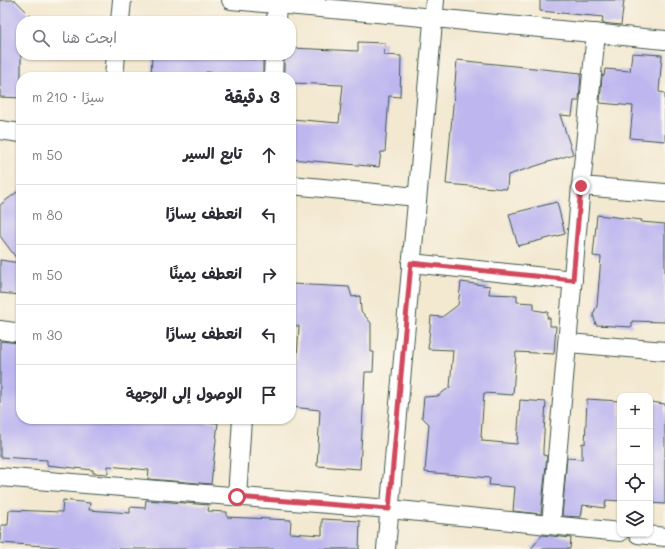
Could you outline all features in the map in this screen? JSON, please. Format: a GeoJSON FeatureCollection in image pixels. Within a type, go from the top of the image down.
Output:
{"type":"FeatureCollection","features":[{"type":"Feature","properties":{"kind":"street"},"geometry":{"type":"LineString","coordinates":[[120,16],[122,0]]}},
{"type":"Feature","properties":{"kind":"street"},"geometry":{"type":"LineString","coordinates":[[231,0],[277,13],[434,18],[665,40]]}},
{"type":"Feature","properties":{"kind":"street"},"geometry":{"type":"LineString","coordinates":[[386,549],[435,0]]}},
{"type":"Feature","properties":{"kind":"street"},"geometry":{"type":"LineString","coordinates":[[551,525],[596,33]]}},
{"type":"Feature","properties":{"kind":"street"},"geometry":{"type":"LineString","coordinates":[[114,72],[116,60]]}},
{"type":"Feature","properties":{"kind":"street"},"geometry":{"type":"LineString","coordinates":[[273,72],[274,60]]}},
{"type":"Feature","properties":{"kind":"street"},"geometry":{"type":"LineString","coordinates":[[0,130],[16,132]]}},
{"type":"Feature","properties":{"kind":"street"},"geometry":{"type":"LineString","coordinates":[[296,185],[417,197]]}},
{"type":"Feature","properties":{"kind":"street"},"geometry":{"type":"LineString","coordinates":[[581,186],[665,193]]}},
{"type":"Feature","properties":{"kind":"street"},"geometry":{"type":"LineString","coordinates":[[411,263],[573,280]]}},
{"type":"Feature","properties":{"kind":"street"},"geometry":{"type":"LineString","coordinates":[[0,330],[16,332]]}},
{"type":"Feature","properties":{"kind":"street"},"geometry":{"type":"LineString","coordinates":[[568,343],[665,351]]}},
{"type":"Feature","properties":{"kind":"street"},"geometry":{"type":"LineString","coordinates":[[237,497],[242,424]]}},
{"type":"Feature","properties":{"kind":"street"},"geometry":{"type":"LineString","coordinates":[[0,477],[389,509],[617,532]]}},
{"type":"Feature","properties":{"kind":"street"},"geometry":{"type":"LineString","coordinates":[[653,536],[665,537]]}},
{"type":"Feature","properties":{"kind":"building"},"geometry":{"type":"Polygon","coordinates":[[[0,0],[15,0],[31,16],[16,16],[16,60],[21,60],[21,72],[16,72],[16,98],[0,97],[0,0]]]}},
{"type":"Feature","properties":{"kind":"building"},"geometry":{"type":"Polygon","coordinates":[[[540,0],[624,0],[621,25],[602,23],[603,17],[540,11],[540,0]]]}},
{"type":"Feature","properties":{"kind":"building"},"geometry":{"type":"Polygon","coordinates":[[[358,42],[385,43],[384,55],[401,56],[400,97],[389,96],[385,152],[381,152],[379,167],[296,159],[296,119],[339,123],[343,85],[296,83],[296,72],[284,72],[284,60],[296,60],[296,48],[358,51],[358,42]]]}},
{"type":"Feature","properties":{"kind":"building"},"geometry":{"type":"Polygon","coordinates":[[[632,53],[662,55],[659,92],[665,93],[665,141],[630,138],[633,106],[600,103],[602,75],[604,76],[605,69],[630,71],[632,53]]]}},
{"type":"Feature","properties":{"kind":"building"},"geometry":{"type":"Polygon","coordinates":[[[152,60],[263,60],[263,72],[151,72],[152,60]]]}},
{"type":"Feature","properties":{"kind":"building"},"geometry":{"type":"Polygon","coordinates":[[[457,60],[581,73],[579,101],[574,101],[572,116],[560,115],[573,154],[508,175],[507,189],[446,184],[457,60]]]}},
{"type":"Feature","properties":{"kind":"building"},"geometry":{"type":"Polygon","coordinates":[[[16,193],[16,258],[0,236],[0,205],[16,193]]]}},
{"type":"Feature","properties":{"kind":"building"},"geometry":{"type":"Polygon","coordinates":[[[557,202],[565,234],[518,246],[509,214],[557,202]]]}},
{"type":"Feature","properties":{"kind":"building"},"geometry":{"type":"Polygon","coordinates":[[[597,215],[665,224],[665,322],[632,321],[632,327],[596,325],[593,314],[597,306],[601,257],[593,256],[597,215]]]}},
{"type":"Feature","properties":{"kind":"building"},"geometry":{"type":"Polygon","coordinates":[[[0,260],[16,262],[16,295],[0,293],[0,260]]]}},
{"type":"Feature","properties":{"kind":"building"},"geometry":{"type":"Polygon","coordinates":[[[461,282],[490,286],[489,294],[517,295],[517,302],[534,303],[534,310],[548,312],[547,318],[550,318],[550,326],[556,326],[554,354],[516,352],[513,395],[484,393],[482,441],[517,444],[520,400],[546,402],[543,455],[547,456],[541,514],[513,511],[515,487],[489,485],[490,478],[425,472],[429,424],[422,417],[424,397],[438,396],[450,387],[453,350],[428,349],[431,316],[442,317],[458,305],[461,282]]]}},
{"type":"Feature","properties":{"kind":"building"},"geometry":{"type":"Polygon","coordinates":[[[296,284],[349,287],[352,297],[360,296],[361,311],[371,323],[371,352],[374,352],[373,372],[365,372],[360,469],[317,466],[320,410],[296,408],[296,359],[299,326],[296,326],[296,284]]]}},
{"type":"Feature","properties":{"kind":"building"},"geometry":{"type":"Polygon","coordinates":[[[0,341],[16,343],[16,424],[218,424],[211,484],[148,479],[149,470],[108,466],[108,474],[93,473],[93,470],[47,465],[47,460],[0,457],[0,341]]]}},
{"type":"Feature","properties":{"kind":"building"},"geometry":{"type":"Polygon","coordinates":[[[587,399],[617,401],[617,501],[606,500],[605,508],[583,505],[581,517],[562,516],[567,458],[582,459],[582,443],[585,444],[587,399]]]}},
{"type":"Feature","properties":{"kind":"building"},"geometry":{"type":"Polygon","coordinates":[[[653,402],[665,404],[665,504],[653,503],[653,402]]]}},
{"type":"Feature","properties":{"kind":"building"},"geometry":{"type":"Polygon","coordinates":[[[63,500],[90,503],[89,510],[130,513],[130,507],[145,508],[146,500],[209,505],[208,511],[227,512],[227,517],[291,520],[290,533],[322,535],[322,519],[360,521],[359,549],[73,549],[0,543],[1,525],[8,525],[9,510],[62,512],[63,500]]]}},
{"type":"Feature","properties":{"kind":"building"},"geometry":{"type":"Polygon","coordinates":[[[542,535],[571,538],[570,549],[531,549],[542,535]]]}},
{"type":"Feature","properties":{"kind":"route"},"geometry":{"type":"LineString","coordinates":[[237,497],[389,509],[411,263],[573,280],[581,186]]}}]}
